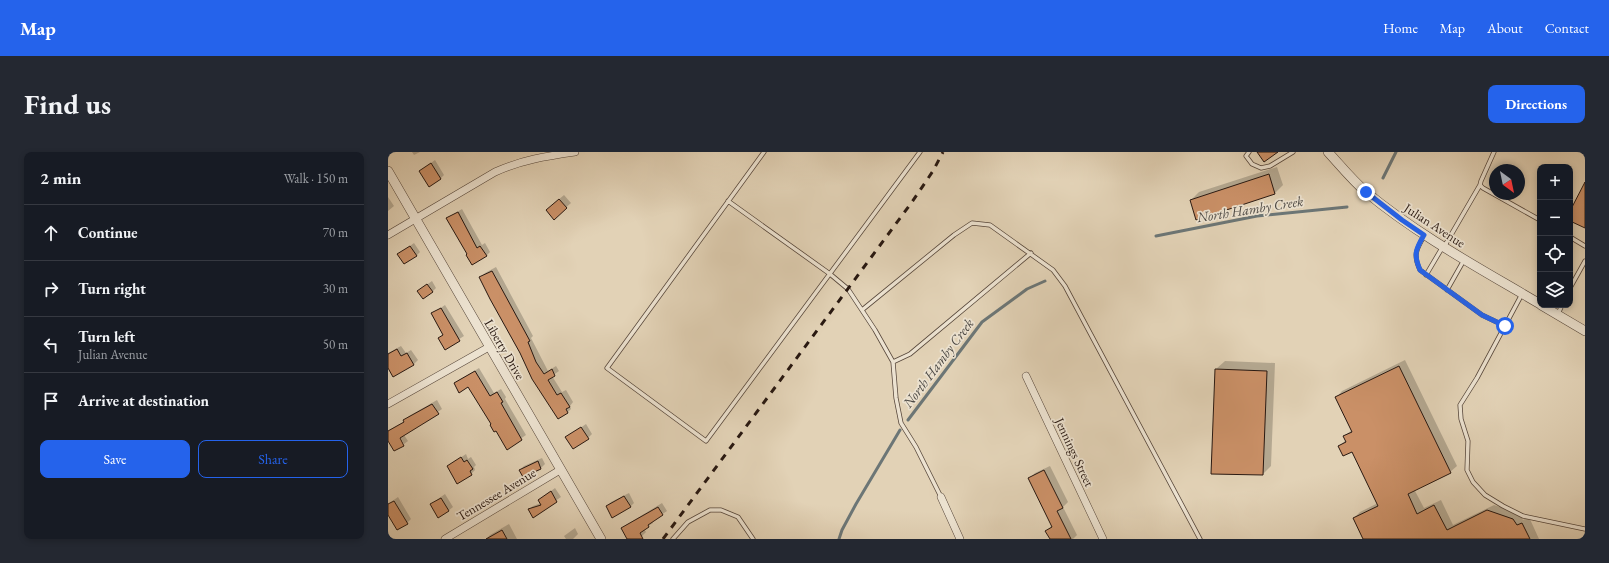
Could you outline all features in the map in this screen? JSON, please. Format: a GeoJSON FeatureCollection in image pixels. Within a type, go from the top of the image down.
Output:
{"type":"FeatureCollection","features":[{"type":"Feature","properties":{"kind":"street"},"geometry":{"type":"LineString","coordinates":[[388,235],[511,164],[536,158],[575,152]]}},
{"type":"Feature","properties":{"kind":"street","name":"Julian Avenue"},"geometry":{"type":"LineString","coordinates":[[1328,152],[1366,192],[1402,220],[1464,260],[1537,303]]}},
{"type":"Feature","properties":{"kind":"street","name":"Liberty Drive"},"geometry":{"type":"LineString","coordinates":[[388,171],[600,539]]}},
{"type":"Feature","properties":{"kind":"street","name":"Julian Avenue"},"geometry":{"type":"LineString","coordinates":[[1546,308],[1585,331]]}},
{"type":"Feature","properties":{"kind":"street"},"geometry":{"type":"LineString","coordinates":[[388,404],[489,347]]}},
{"type":"Feature","properties":{"kind":"street","name":"Jennings Street"},"geometry":{"type":"LineString","coordinates":[[1026,376],[1103,539]]}},
{"type":"Feature","properties":{"kind":"street","name":"Tennessee Avenue"},"geometry":{"type":"LineString","coordinates":[[445,539],[560,470]]}},
{"type":"Feature","properties":{"kind":"street"},"geometry":{"type":"LineString","coordinates":[[941,497],[960,539]]}},
{"type":"Feature","properties":{"kind":"lane"},"geometry":{"type":"LineString","coordinates":[[764,152],[607,368],[706,441],[920,152]]}},
{"type":"Feature","properties":{"kind":"lane"},"geometry":{"type":"LineString","coordinates":[[1249,152],[1246,156],[1252,164],[1260,168],[1270,166],[1293,152]]}},
{"type":"Feature","properties":{"kind":"lane"},"geometry":{"type":"LineString","coordinates":[[1426,275],[1480,185],[1494,152]]}},
{"type":"Feature","properties":{"kind":"lane"},"geometry":{"type":"LineString","coordinates":[[1480,185],[1537,218]]}},
{"type":"Feature","properties":{"kind":"lane"},"geometry":{"type":"LineString","coordinates":[[728,201],[830,274],[848,289],[876,330],[893,362],[896,398],[901,423],[916,447],[941,497]]}},
{"type":"Feature","properties":{"kind":"lane"},"geometry":{"type":"LineString","coordinates":[[862,310],[954,235],[972,223],[990,225],[1053,270],[1065,286],[1200,539]]}},
{"type":"Feature","properties":{"kind":"lane"},"geometry":{"type":"LineString","coordinates":[[1424,235],[1417,249],[1415,259],[1420,270],[1482,315],[1505,326]]}},
{"type":"Feature","properties":{"kind":"lane"},"geometry":{"type":"LineString","coordinates":[[1573,239],[1585,246]]}},
{"type":"Feature","properties":{"kind":"lane"},"geometry":{"type":"LineString","coordinates":[[893,362],[910,354],[1031,253]]}},
{"type":"Feature","properties":{"kind":"lane"},"geometry":{"type":"LineString","coordinates":[[1447,290],[1464,260]]}},
{"type":"Feature","properties":{"kind":"lane"},"geometry":{"type":"LineString","coordinates":[[1573,283],[1585,261]]}},
{"type":"Feature","properties":{"kind":"lane"},"geometry":{"type":"LineString","coordinates":[[1522,294],[1460,405],[1461,419],[1468,441],[1467,470],[1473,482],[1485,495],[1503,506],[1523,516],[1585,529]]}},
{"type":"Feature","properties":{"kind":"lane"},"geometry":{"type":"LineString","coordinates":[[1558,315],[1561,308]]}},
{"type":"Feature","properties":{"kind":"lane"},"geometry":{"type":"LineString","coordinates":[[673,539],[688,522],[710,510],[721,510],[738,517],[753,539]]}},
{"type":"Feature","properties":{"kind":"building"},"geometry":{"type":"Polygon","coordinates":[[[1257,152],[1278,152],[1264,162],[1257,152]]]}},
{"type":"Feature","properties":{"kind":"building"},"geometry":{"type":"Polygon","coordinates":[[[431,163],[441,179],[429,187],[419,171],[431,163]]]}},
{"type":"Feature","properties":{"kind":"building"},"geometry":{"type":"Polygon","coordinates":[[[1269,174],[1275,194],[1196,220],[1190,200],[1269,174]]]}},
{"type":"Feature","properties":{"kind":"building"},"geometry":{"type":"Polygon","coordinates":[[[1585,182],[1585,228],[1573,222],[1573,205],[1585,182]]]}},
{"type":"Feature","properties":{"kind":"building"},"geometry":{"type":"Polygon","coordinates":[[[559,199],[567,208],[554,220],[546,210],[559,199]]]}},
{"type":"Feature","properties":{"kind":"building"},"geometry":{"type":"Polygon","coordinates":[[[458,212],[477,248],[480,246],[487,256],[472,265],[446,218],[458,212]]]}},
{"type":"Feature","properties":{"kind":"building"},"geometry":{"type":"Polygon","coordinates":[[[410,246],[417,256],[404,264],[397,254],[410,246]]]}},
{"type":"Feature","properties":{"kind":"building"},"geometry":{"type":"Polygon","coordinates":[[[492,271],[530,341],[528,342],[536,362],[544,374],[552,369],[555,376],[548,380],[557,395],[561,393],[570,407],[566,409],[568,413],[558,419],[532,379],[520,353],[479,277],[492,271]]]}},
{"type":"Feature","properties":{"kind":"building"},"geometry":{"type":"Polygon","coordinates":[[[427,284],[433,292],[423,299],[417,291],[427,284]]]}},
{"type":"Feature","properties":{"kind":"building"},"geometry":{"type":"Polygon","coordinates":[[[441,308],[460,341],[445,350],[438,338],[443,335],[431,313],[441,308]]]}},
{"type":"Feature","properties":{"kind":"building"},"geometry":{"type":"Polygon","coordinates":[[[397,349],[401,356],[407,353],[414,365],[393,377],[388,368],[388,354],[397,349]]]}},
{"type":"Feature","properties":{"kind":"building"},"geometry":{"type":"Polygon","coordinates":[[[1399,366],[1451,473],[1408,494],[1417,514],[1434,505],[1447,530],[1487,510],[1513,519],[1517,525],[1522,523],[1530,539],[1363,539],[1353,518],[1378,506],[1352,452],[1343,456],[1338,446],[1346,442],[1343,436],[1352,432],[1335,397],[1399,366]]]}},
{"type":"Feature","properties":{"kind":"building"},"geometry":{"type":"Polygon","coordinates":[[[1215,369],[1267,371],[1263,475],[1211,474],[1215,369]]]}},
{"type":"Feature","properties":{"kind":"building"},"geometry":{"type":"Polygon","coordinates":[[[475,371],[490,396],[497,392],[503,402],[501,403],[522,440],[507,450],[496,431],[494,432],[490,425],[491,424],[468,387],[459,393],[454,383],[475,371]]]}},
{"type":"Feature","properties":{"kind":"building"},"geometry":{"type":"Polygon","coordinates":[[[432,404],[439,414],[400,438],[404,446],[394,451],[388,441],[388,431],[404,422],[403,420],[432,404]]]}},
{"type":"Feature","properties":{"kind":"building"},"geometry":{"type":"Polygon","coordinates":[[[581,427],[589,439],[573,449],[565,437],[581,427]]]}},
{"type":"Feature","properties":{"kind":"building"},"geometry":{"type":"Polygon","coordinates":[[[461,457],[464,462],[467,460],[473,469],[470,471],[472,475],[457,484],[447,466],[461,457]]]}},
{"type":"Feature","properties":{"kind":"building"},"geometry":{"type":"Polygon","coordinates":[[[538,461],[541,469],[523,477],[519,470],[538,461]]]}},
{"type":"Feature","properties":{"kind":"building"},"geometry":{"type":"Polygon","coordinates":[[[1044,470],[1063,508],[1057,511],[1071,539],[1050,539],[1045,531],[1052,527],[1028,478],[1044,470]]]}},
{"type":"Feature","properties":{"kind":"building"},"geometry":{"type":"Polygon","coordinates":[[[551,491],[557,502],[533,518],[528,509],[541,505],[538,500],[551,491]]]}},
{"type":"Feature","properties":{"kind":"building"},"geometry":{"type":"Polygon","coordinates":[[[624,496],[631,507],[612,518],[606,506],[624,496]]]}},
{"type":"Feature","properties":{"kind":"building"},"geometry":{"type":"Polygon","coordinates":[[[441,498],[449,511],[438,518],[430,504],[441,498]]]}},
{"type":"Feature","properties":{"kind":"building"},"geometry":{"type":"Polygon","coordinates":[[[394,501],[408,524],[397,530],[388,515],[388,504],[394,501]]]}},
{"type":"Feature","properties":{"kind":"building"},"geometry":{"type":"Polygon","coordinates":[[[658,507],[663,515],[648,525],[649,527],[640,533],[643,539],[627,539],[621,528],[658,507]]]}},
{"type":"Feature","properties":{"kind":"building"},"geometry":{"type":"Polygon","coordinates":[[[502,530],[507,539],[486,539],[502,530]]]}},
{"type":"Feature","properties":{"kind":"waterway","name":"North Hamby Creek"},"geometry":{"type":"LineString","coordinates":[[1383,178],[1396,152]]}},
{"type":"Feature","properties":{"kind":"waterway","name":"North Hamby Creek"},"geometry":{"type":"LineString","coordinates":[[1156,236],[1257,216],[1347,207]]}},
{"type":"Feature","properties":{"kind":"waterway","name":"North Hamby Creek"},"geometry":{"type":"LineString","coordinates":[[908,420],[982,322],[1027,289],[1045,281]]}},
{"type":"Feature","properties":{"kind":"waterway","name":"North Hamby Creek"},"geometry":{"type":"LineString","coordinates":[[839,539],[842,530],[856,504],[900,430]]}},
{"type":"Feature","properties":{"kind":"railway"},"geometry":{"type":"LineString","coordinates":[[663,539],[912,202],[933,171],[943,152]]}},
{"type":"Feature","properties":{"kind":"route"},"geometry":{"type":"LineString","coordinates":[[1366,192],[1424,235],[1417,249],[1415,259],[1420,270],[1482,315],[1505,326]]}}]}
